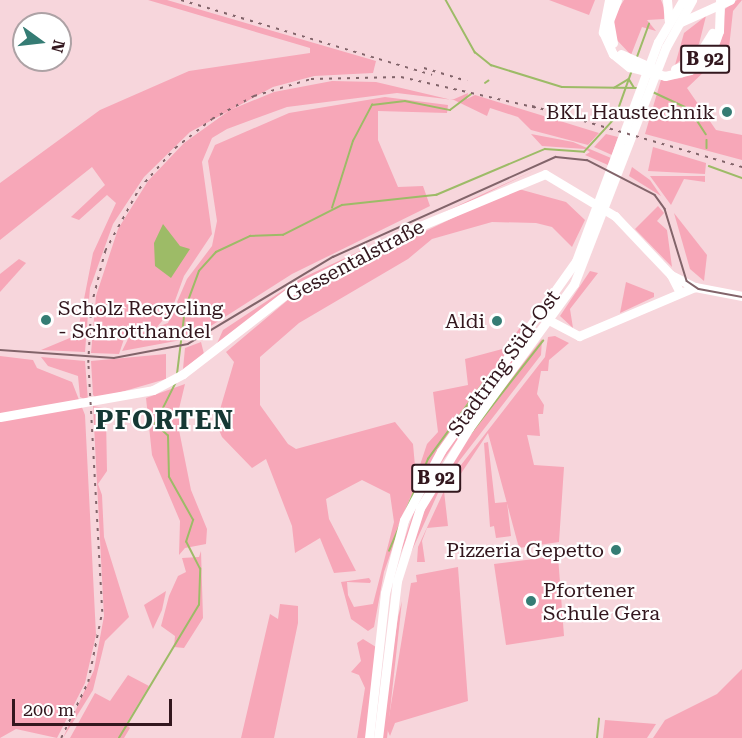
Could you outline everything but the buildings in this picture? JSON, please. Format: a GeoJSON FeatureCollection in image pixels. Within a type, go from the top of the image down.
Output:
{"type":"FeatureCollection","features":[{"type":"Feature","properties":{"kind":"main road"},"geometry":{"type":"LineString","coordinates":[[609,0],[603,32],[613,54],[629,63]]}},
{"type":"Feature","properties":{"kind":"main road"},"geometry":{"type":"LineString","coordinates":[[617,0],[609,21],[610,36],[629,63]]}},
{"type":"Feature","properties":{"kind":"main road","name":"B 92"},"geometry":{"type":"LineString","coordinates":[[667,0],[673,24],[726,1]]}},
{"type":"Feature","properties":{"kind":"main road","name":"Stadtring Süd-Ost"},"geometry":{"type":"LineString","coordinates":[[378,738],[397,581],[417,515],[469,428],[548,321],[583,256],[683,0]]}},
{"type":"Feature","properties":{"kind":"main road","name":"Stadtring Süd-Ost"},"geometry":{"type":"LineString","coordinates":[[673,24],[692,0]]}},
{"type":"Feature","properties":{"kind":"main road"},"geometry":{"type":"LineString","coordinates":[[715,0],[717,19]]}},
{"type":"Feature","properties":{"kind":"main road"},"geometry":{"type":"LineString","coordinates":[[717,19],[726,1]]}},
{"type":"Feature","properties":{"kind":"main road","name":"B 92"},"geometry":{"type":"LineString","coordinates":[[629,63],[640,68],[666,73],[701,63],[716,42],[717,19]]}},
{"type":"Feature","properties":{"kind":"main road","name":"Gessentalstraße"},"geometry":{"type":"LineString","coordinates":[[0,417],[143,394],[183,374],[289,292],[413,229],[545,174],[615,216],[671,275]]}},
{"type":"Feature","properties":{"kind":"main road","name":"Stadtring Süd-Ost"},"geometry":{"type":"LineString","coordinates":[[369,738],[385,593],[404,520],[430,467],[583,256]]}},
{"type":"Feature","properties":{"kind":"main road"},"geometry":{"type":"LineString","coordinates":[[671,275],[695,287],[742,296]]}},
{"type":"Feature","properties":{"kind":"main road"},"geometry":{"type":"LineString","coordinates":[[671,275],[679,291]]}},
{"type":"Feature","properties":{"kind":"main road"},"geometry":{"type":"LineString","coordinates":[[658,301],[668,293],[671,275]]}},
{"type":"Feature","properties":{"kind":"main road"},"geometry":{"type":"LineString","coordinates":[[539,314],[579,336],[679,291],[695,287]]}},
{"type":"Feature","properties":{"kind":"shaded area"},"geometry":{"type":"Polygon","coordinates":[[[148,0],[167,0],[376,61],[373,73],[314,76],[273,87],[190,132],[144,177],[113,224],[90,288],[85,352],[41,350],[77,335],[93,253],[116,203],[107,195],[79,220],[71,217],[105,185],[92,167],[0,240],[0,183],[100,110],[189,71],[310,53],[310,48],[148,0]]]}},
{"type":"Feature","properties":{"kind":"shaded area"},"geometry":{"type":"Polygon","coordinates":[[[549,0],[595,0],[589,15],[549,0]]]}},
{"type":"Feature","properties":{"kind":"shaded area"},"geometry":{"type":"Polygon","coordinates":[[[624,0],[661,0],[665,10],[664,19],[647,20],[656,31],[642,27],[631,55],[615,38],[612,19],[624,0]]]}},
{"type":"Feature","properties":{"kind":"shaded area"},"geometry":{"type":"Polygon","coordinates":[[[737,0],[742,0],[733,11],[729,48],[687,88],[716,130],[742,135],[742,160],[645,134],[661,80],[682,78],[706,65],[721,41],[725,9],[737,0]]]}},
{"type":"Feature","properties":{"kind":"shaded area"},"geometry":{"type":"Polygon","coordinates":[[[706,16],[699,44],[675,65],[684,33],[706,16]]]}},
{"type":"Feature","properties":{"kind":"shaded area"},"geometry":{"type":"Polygon","coordinates":[[[332,81],[376,82],[450,99],[397,93],[287,107],[227,129],[212,138],[202,162],[212,234],[184,276],[172,309],[157,327],[126,333],[119,354],[91,353],[96,296],[118,229],[148,181],[184,143],[230,110],[274,92],[332,81]]]}},
{"type":"Feature","properties":{"kind":"shaded area"},"geometry":{"type":"Polygon","coordinates":[[[468,93],[467,99],[475,95],[599,133],[588,145],[531,130],[518,117],[490,108],[487,116],[452,100],[468,93]]]}},
{"type":"Feature","properties":{"kind":"shaded area"},"geometry":{"type":"Polygon","coordinates":[[[385,97],[448,105],[447,113],[378,111],[378,140],[398,187],[423,186],[430,206],[292,274],[192,338],[122,351],[129,337],[168,323],[187,279],[212,246],[217,221],[208,161],[215,145],[289,113],[385,97]]]}},
{"type":"Feature","properties":{"kind":"shaded area"},"geometry":{"type":"Polygon","coordinates":[[[531,134],[573,142],[611,158],[608,165],[585,155],[590,152],[585,149],[542,146],[531,134]]]}},
{"type":"Feature","properties":{"kind":"shaded area"},"geometry":{"type":"Polygon","coordinates":[[[606,134],[618,137],[612,155],[594,147],[606,134]]]}},
{"type":"Feature","properties":{"kind":"shaded area"},"geometry":{"type":"Polygon","coordinates":[[[653,147],[706,163],[705,174],[648,171],[653,147]]]}},
{"type":"Feature","properties":{"kind":"shaded area"},"geometry":{"type":"Polygon","coordinates":[[[632,167],[650,180],[661,196],[629,176],[632,167]]]}},
{"type":"Feature","properties":{"kind":"shaded area"},"geometry":{"type":"Polygon","coordinates":[[[537,169],[314,277],[215,348],[223,330],[302,278],[537,169]]]}},
{"type":"Feature","properties":{"kind":"shaded area"},"geometry":{"type":"Polygon","coordinates":[[[650,176],[705,176],[705,182],[684,179],[671,205],[650,176]]]}},
{"type":"Feature","properties":{"kind":"shaded area"},"geometry":{"type":"Polygon","coordinates":[[[515,188],[566,202],[585,220],[572,247],[552,227],[536,223],[492,222],[432,239],[408,259],[299,323],[260,357],[260,405],[288,444],[296,449],[395,422],[413,444],[416,477],[427,444],[438,432],[433,392],[468,385],[465,359],[506,348],[523,323],[527,326],[410,498],[384,572],[374,627],[368,631],[351,619],[341,582],[369,578],[370,583],[347,582],[348,595],[354,607],[373,604],[394,522],[390,494],[362,480],[326,499],[329,519],[356,571],[334,573],[320,538],[295,553],[292,526],[266,459],[252,468],[222,437],[216,423],[234,362],[226,352],[295,294],[515,188]]]}},
{"type":"Feature","properties":{"kind":"shaded area"},"geometry":{"type":"Polygon","coordinates":[[[658,206],[664,213],[657,221],[667,230],[672,267],[635,229],[658,206]]]}},
{"type":"Feature","properties":{"kind":"shaded area"},"geometry":{"type":"Polygon","coordinates":[[[674,213],[707,255],[704,281],[690,269],[674,213]]]}},
{"type":"Feature","properties":{"kind":"shaded area"},"geometry":{"type":"Polygon","coordinates":[[[163,224],[180,246],[190,249],[171,278],[155,266],[154,243],[163,224]]]}},
{"type":"Feature","properties":{"kind":"shaded area"},"geometry":{"type":"Polygon","coordinates":[[[19,259],[26,263],[0,292],[0,274],[19,259]]]}},
{"type":"Feature","properties":{"kind":"shaded area"},"geometry":{"type":"Polygon","coordinates":[[[590,271],[598,273],[570,309],[573,328],[560,316],[590,271]]]}},
{"type":"Feature","properties":{"kind":"shaded area"},"geometry":{"type":"Polygon","coordinates":[[[626,282],[654,293],[654,297],[620,313],[626,282]]]}},
{"type":"Feature","properties":{"kind":"shaded area"},"geometry":{"type":"Polygon","coordinates":[[[532,329],[534,331],[439,466],[398,559],[413,514],[442,457],[532,329]]]}},
{"type":"Feature","properties":{"kind":"shaded area"},"geometry":{"type":"Polygon","coordinates":[[[555,336],[569,343],[549,360],[548,371],[541,371],[537,394],[544,405],[543,414],[538,414],[540,436],[527,435],[534,465],[564,467],[559,542],[519,548],[488,433],[460,475],[454,474],[545,357],[548,337],[555,336]]]}},
{"type":"Feature","properties":{"kind":"shaded area"},"geometry":{"type":"Polygon","coordinates":[[[542,339],[541,355],[443,482],[409,557],[420,516],[475,425],[542,339]]]}},
{"type":"Feature","properties":{"kind":"shaded area"},"geometry":{"type":"Polygon","coordinates":[[[201,342],[204,354],[183,369],[185,348],[201,342]]]}},
{"type":"Feature","properties":{"kind":"shaded area"},"geometry":{"type":"Polygon","coordinates":[[[166,354],[166,379],[97,399],[93,395],[91,361],[166,354]]]}},
{"type":"Feature","properties":{"kind":"shaded area"},"geometry":{"type":"Polygon","coordinates":[[[0,356],[33,360],[37,368],[72,382],[85,415],[96,635],[85,683],[57,738],[16,729],[0,738],[0,356]]]}},
{"type":"Feature","properties":{"kind":"shaded area"},"geometry":{"type":"Polygon","coordinates":[[[41,357],[85,361],[88,401],[80,397],[78,376],[48,366],[41,357]]]}},
{"type":"Feature","properties":{"kind":"shaded area"},"geometry":{"type":"Polygon","coordinates":[[[185,384],[178,413],[184,428],[179,430],[191,490],[207,529],[206,544],[185,548],[179,555],[180,521],[152,455],[146,398],[185,384]]]}},
{"type":"Feature","properties":{"kind":"shaded area"},"geometry":{"type":"Polygon","coordinates":[[[93,406],[104,408],[106,417],[107,471],[98,484],[102,495],[104,537],[129,617],[105,641],[93,690],[63,738],[94,670],[104,616],[93,406]]]}},
{"type":"Feature","properties":{"kind":"shaded area"},"geometry":{"type":"Polygon","coordinates":[[[488,442],[495,503],[507,502],[511,536],[496,538],[494,526],[490,527],[484,443],[488,442]]]}},
{"type":"Feature","properties":{"kind":"shaded area"},"geometry":{"type":"Polygon","coordinates":[[[444,491],[448,526],[427,528],[422,541],[425,562],[417,562],[418,547],[444,491]]]}},
{"type":"Feature","properties":{"kind":"shaded area"},"geometry":{"type":"Polygon","coordinates":[[[201,551],[203,618],[184,648],[174,647],[175,636],[161,626],[169,596],[178,576],[186,572],[182,558],[199,557],[201,551]]]}},
{"type":"Feature","properties":{"kind":"shaded area","name":"Pfortener Schule Gera"},"geometry":{"type":"Polygon","coordinates":[[[558,556],[564,636],[506,645],[494,564],[558,556]]]}},
{"type":"Feature","properties":{"kind":"shaded area"},"geometry":{"type":"Polygon","coordinates":[[[458,567],[468,701],[395,723],[390,736],[387,729],[411,583],[417,582],[416,575],[458,567]]]}},
{"type":"Feature","properties":{"kind":"shaded area"},"geometry":{"type":"Polygon","coordinates":[[[166,591],[162,610],[153,629],[144,605],[166,591]]]}},
{"type":"Feature","properties":{"kind":"shaded area"},"geometry":{"type":"Polygon","coordinates":[[[402,601],[387,738],[380,738],[398,617],[402,601]]]}},
{"type":"Feature","properties":{"kind":"shaded area"},"geometry":{"type":"Polygon","coordinates":[[[280,604],[298,606],[298,623],[274,738],[241,738],[270,614],[278,619],[280,604]]]}},
{"type":"Feature","properties":{"kind":"shaded area"},"geometry":{"type":"Polygon","coordinates":[[[363,639],[376,647],[366,738],[357,738],[365,688],[359,675],[351,672],[361,661],[357,643],[363,639]]]}},
{"type":"Feature","properties":{"kind":"shaded area"},"geometry":{"type":"Polygon","coordinates":[[[742,669],[742,738],[653,738],[665,720],[717,694],[742,669]]]}},
{"type":"Feature","properties":{"kind":"shaded area"},"geometry":{"type":"Polygon","coordinates":[[[128,675],[149,686],[126,724],[130,728],[124,738],[70,738],[95,693],[110,701],[128,675]]]}},
{"type":"Feature","properties":{"kind":"shaded area"},"geometry":{"type":"Polygon","coordinates":[[[605,720],[656,724],[647,738],[603,738],[605,720]]]}},
{"type":"Feature","properties":{"kind":"waterway"},"geometry":{"type":"LineString","coordinates":[[446,0],[475,52],[491,65],[562,87],[637,88]]}},
{"type":"Feature","properties":{"kind":"waterway"},"geometry":{"type":"LineString","coordinates":[[637,57],[649,24]]}},
{"type":"Feature","properties":{"kind":"waterway"},"geometry":{"type":"LineString","coordinates":[[177,374],[185,309],[199,271],[216,252],[250,236],[283,235],[342,205],[436,195],[545,149],[584,152],[615,118],[631,73]]}},
{"type":"Feature","properties":{"kind":"waterway"},"geometry":{"type":"LineString","coordinates":[[614,88],[629,79],[634,87]]}},
{"type":"Feature","properties":{"kind":"waterway"},"geometry":{"type":"LineString","coordinates":[[653,92],[685,107]]}},
{"type":"Feature","properties":{"kind":"waterway"},"geometry":{"type":"LineString","coordinates":[[332,208],[353,141],[372,105],[405,101],[450,110],[471,94]]}},
{"type":"Feature","properties":{"kind":"waterway"},"geometry":{"type":"LineString","coordinates":[[693,114],[706,134]]}},
{"type":"Feature","properties":{"kind":"waterway"},"geometry":{"type":"LineString","coordinates":[[707,140],[707,148]]}},
{"type":"Feature","properties":{"kind":"waterway"},"geometry":{"type":"LineString","coordinates":[[709,166],[742,178]]}},
{"type":"Feature","properties":{"kind":"waterway"},"geometry":{"type":"LineString","coordinates":[[471,433],[543,341]]}},
{"type":"Feature","properties":{"kind":"waterway"},"geometry":{"type":"LineString","coordinates":[[389,551],[428,459],[487,378]]}},
{"type":"Feature","properties":{"kind":"waterway"},"geometry":{"type":"LineString","coordinates":[[119,738],[199,605],[200,569],[186,542],[193,520],[169,477],[168,436],[155,424],[176,382]]}},
{"type":"Feature","properties":{"kind":"waterway"},"geometry":{"type":"LineString","coordinates":[[597,738],[599,719]]}},
{"type":"Feature","properties":{"kind":"tram line"},"geometry":{"type":"LineString","coordinates":[[0,350],[114,358],[188,344],[333,257],[556,157],[587,160],[655,195],[665,209],[687,281],[699,289],[742,297]]}},
{"type":"Feature","properties":{"kind":"railway"},"geometry":{"type":"LineString","coordinates":[[181,0],[432,75]]}},
{"type":"Feature","properties":{"kind":"railway"},"geometry":{"type":"LineString","coordinates":[[424,68],[467,81]]}},
{"type":"Feature","properties":{"kind":"railway"},"geometry":{"type":"LineString","coordinates":[[61,738],[88,682],[102,612],[88,363],[91,306],[105,251],[139,189],[175,148],[212,119],[254,96],[311,79],[401,77],[538,108]]}},
{"type":"Feature","properties":{"kind":"railway"},"geometry":{"type":"LineString","coordinates":[[532,106],[742,167]]}},
{"type":"Feature","properties":{"kind":"place","name":"BKL Haustechnik"},"geometry":{"type":"Point","coordinates":[727,112]}},
{"type":"Feature","properties":{"kind":"place","name":"Scholz Recycling - Schrotthandel"},"geometry":{"type":"Point","coordinates":[46,320]}},
{"type":"Feature","properties":{"kind":"place","name":"Aldi"},"geometry":{"type":"Point","coordinates":[497,321]}},
{"type":"Feature","properties":{"kind":"place","name":"Pizzeria Gepetto"},"geometry":{"type":"Point","coordinates":[616,550]}},
{"type":"Feature","properties":{"kind":"place","name":"Pfortener Schule Gera"},"geometry":{"type":"Point","coordinates":[531,601]}},
{"type":"Feature","properties":{"kind":"district","name":"PFORTEN"},"geometry":{"type":"Point","coordinates":[165,421]}}]}
